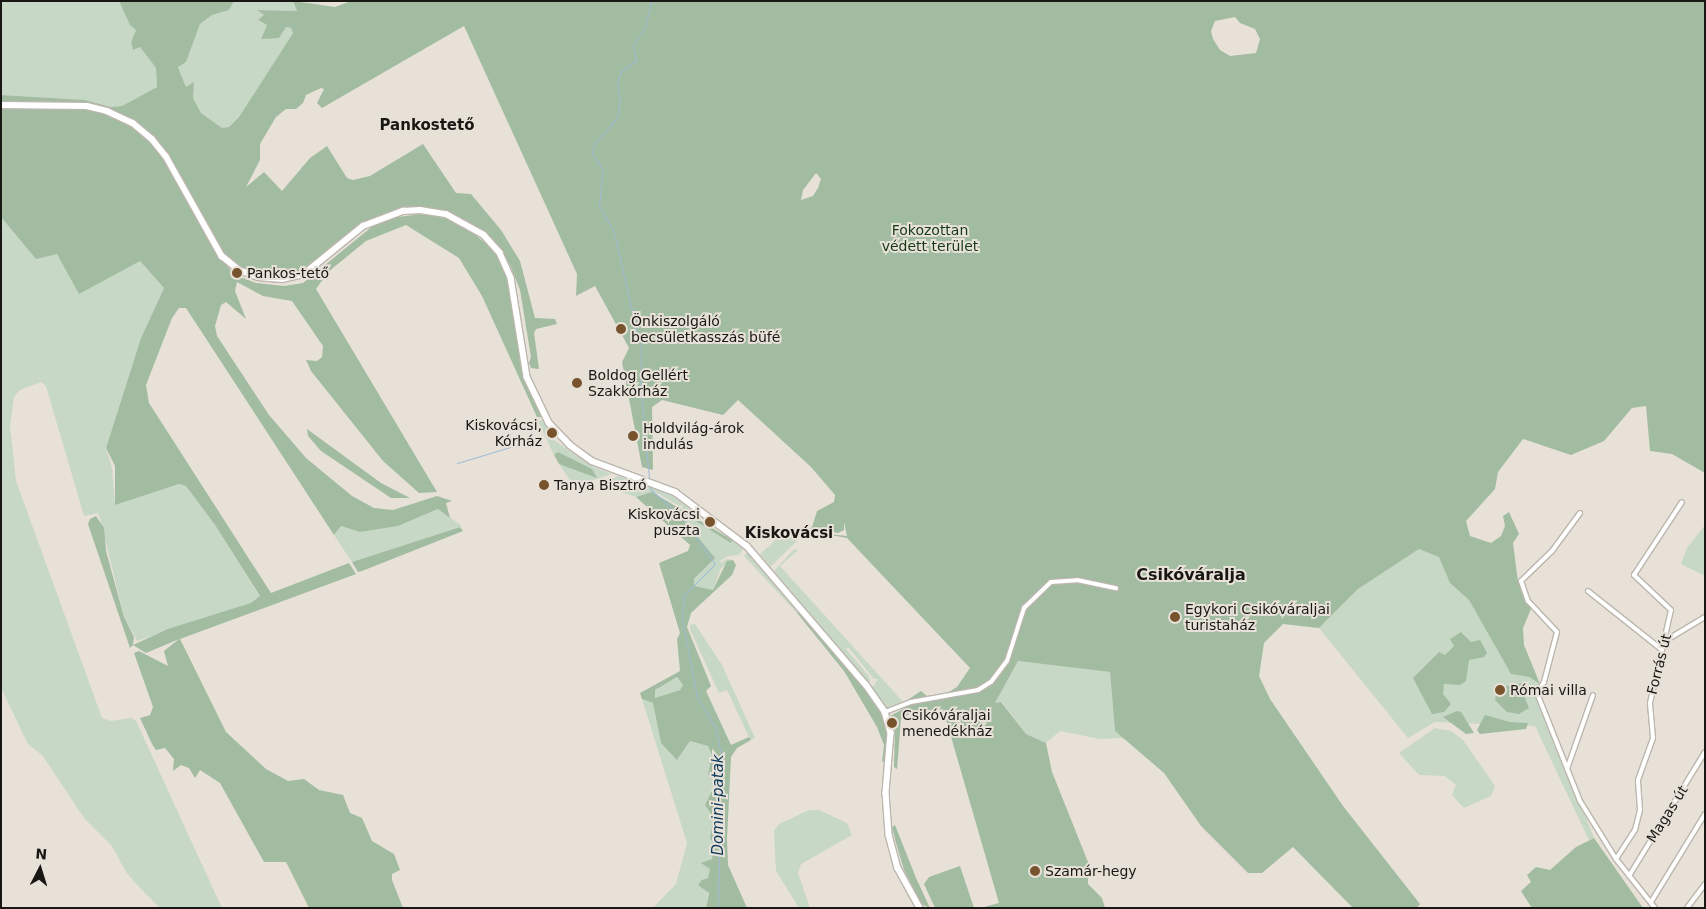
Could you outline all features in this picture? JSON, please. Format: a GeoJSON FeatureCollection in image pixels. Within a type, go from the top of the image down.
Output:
{"type":"FeatureCollection","features":[{"type":"Feature","properties":{"kind":"main road"},"geometry":{"type":"LineString","coordinates":[[1,105],[87,106],[107,111],[133,123],[152,139],[166,156],[222,256],[239,270],[258,278],[282,279],[309,272],[363,226],[395,212],[420,210],[439,212],[478,230],[495,246],[508,269],[516,294],[526,377],[549,423],[570,445],[592,461],[675,492],[747,546],[867,686],[885,712],[890,734],[886,801],[889,835],[898,868],[920,908]]}},
{"type":"Feature","properties":{"kind":"street","name":"Forrás út"},"geometry":{"type":"LineString","coordinates":[[1616,859],[1634,830],[1640,810],[1638,780],[1653,738],[1650,702],[1671,610],[1634,575],[1682,502]]}},
{"type":"Feature","properties":{"kind":"street"},"geometry":{"type":"LineString","coordinates":[[1580,513],[1552,552],[1521,581],[1528,601],[1556,632],[1544,682],[1537,694],[1580,801],[1616,859],[1655,908]]}},
{"type":"Feature","properties":{"kind":"street"},"geometry":{"type":"LineString","coordinates":[[885,712],[907,702],[978,690],[993,680],[1008,661],[1024,608],[1051,582],[1069,580],[1116,588]]}},
{"type":"Feature","properties":{"kind":"street"},"geometry":{"type":"LineString","coordinates":[[1588,591],[1661,649]]}},
{"type":"Feature","properties":{"kind":"street"},"geometry":{"type":"LineString","coordinates":[[1665,641],[1705,617]]}},
{"type":"Feature","properties":{"kind":"street"},"geometry":{"type":"LineString","coordinates":[[1568,769],[1593,695]]}},
{"type":"Feature","properties":{"kind":"street","name":"Magas út"},"geometry":{"type":"LineString","coordinates":[[1628,876],[1705,752]]}},
{"type":"Feature","properties":{"kind":"street"},"geometry":{"type":"LineString","coordinates":[[1651,902],[1705,814]]}},
{"type":"Feature","properties":{"kind":"street"},"geometry":{"type":"LineString","coordinates":[[1686,908],[1704,885]]}},
{"type":"Feature","properties":{"kind":"green space"},"geometry":{"type":"Polygon","coordinates":[[[1,1],[119,1],[136,30],[131,42],[133,50],[140,47],[156,68],[157,87],[122,106],[111,107],[85,100],[1,95],[1,1]]]}},
{"type":"Feature","properties":{"kind":"green space","name":"Fokozottan védett terület"},"geometry":{"type":"Polygon","coordinates":[[[119,1],[234,1],[229,10],[212,15],[200,24],[186,62],[178,67],[186,87],[194,82],[193,98],[201,113],[222,128],[229,127],[239,117],[293,33],[291,28],[286,27],[279,38],[261,39],[267,25],[258,20],[264,15],[257,10],[297,11],[293,1],[335,7],[351,1],[1705,1],[1705,473],[1672,454],[1650,451],[1646,406],[1632,408],[1604,441],[1571,455],[1523,439],[1498,472],[1495,489],[1466,521],[1470,536],[1491,543],[1501,536],[1505,526],[1503,516],[1509,512],[1519,534],[1513,543],[1518,582],[1531,609],[1523,628],[1524,645],[1540,684],[1529,677],[1511,674],[1469,600],[1450,583],[1439,557],[1419,549],[1358,589],[1319,628],[1283,624],[1264,643],[1259,676],[1270,699],[1343,806],[1420,904],[1417,908],[1353,908],[1293,847],[1262,873],[1248,873],[1201,826],[1164,773],[1115,731],[1110,672],[1018,661],[995,703],[1001,702],[1026,734],[1046,743],[1052,772],[1088,862],[1088,884],[1102,898],[1105,908],[980,908],[999,903],[943,709],[911,713],[901,719],[897,769],[894,767],[895,728],[890,716],[905,708],[906,701],[921,691],[927,696],[944,695],[957,687],[970,668],[847,538],[820,533],[847,536],[844,522],[844,530],[838,533],[820,529],[802,537],[812,527],[817,511],[834,502],[835,495],[811,467],[738,400],[723,415],[662,400],[652,407],[653,470],[642,467],[622,362],[629,348],[595,286],[576,296],[577,274],[464,26],[322,108],[317,103],[324,89],[321,88],[306,95],[303,103],[296,109],[286,109],[276,117],[260,144],[260,160],[246,187],[264,172],[282,191],[310,158],[327,146],[347,178],[353,180],[370,176],[423,144],[456,193],[471,194],[501,230],[520,261],[535,318],[555,319],[557,324],[536,329],[534,333],[539,369],[531,368],[529,363],[531,357],[520,290],[510,265],[496,243],[465,220],[413,210],[358,231],[320,266],[282,279],[247,272],[227,257],[215,243],[212,248],[235,275],[256,283],[284,286],[303,283],[374,225],[398,217],[421,214],[445,218],[469,230],[497,252],[508,273],[522,368],[541,417],[537,417],[482,296],[459,258],[406,225],[366,241],[328,272],[316,289],[437,492],[419,493],[383,461],[311,371],[306,360],[317,361],[322,357],[323,346],[292,301],[263,296],[237,282],[235,291],[246,319],[226,302],[221,305],[215,326],[217,336],[269,415],[306,458],[352,496],[374,508],[393,510],[437,496],[452,501],[446,503],[450,518],[438,509],[398,526],[360,532],[341,526],[334,535],[186,308],[179,308],[172,318],[146,385],[149,403],[271,593],[349,563],[356,574],[180,639],[226,732],[266,769],[288,781],[304,779],[319,790],[343,795],[350,813],[362,818],[372,841],[394,854],[400,870],[392,874],[392,880],[403,908],[309,908],[286,862],[264,862],[220,783],[200,770],[195,778],[189,768],[181,765],[173,771],[174,759],[165,748],[156,750],[140,718],[150,715],[153,707],[134,653],[139,651],[168,666],[164,651],[179,639],[146,653],[133,645],[168,629],[251,603],[260,596],[215,525],[186,486],[179,484],[115,505],[115,466],[106,448],[141,338],[164,288],[140,261],[79,294],[57,254],[36,259],[1,217],[1,95],[85,100],[111,107],[122,106],[157,87],[156,68],[140,47],[133,50],[131,42],[136,30],[130,25],[119,1]],[[1235,17],[1215,21],[1211,31],[1213,39],[1220,50],[1230,56],[1256,53],[1260,39],[1255,29],[1240,23],[1235,17]],[[816,173],[803,190],[801,200],[813,196],[818,188],[821,179],[816,173]]]}},
{"type":"Feature","properties":{"kind":"green space"},"geometry":{"type":"Polygon","coordinates":[[[234,1],[293,1],[297,11],[257,10],[264,15],[259,21],[267,25],[261,38],[286,27],[291,28],[293,33],[239,117],[229,127],[222,128],[201,113],[193,98],[194,83],[186,87],[178,66],[186,62],[200,24],[212,15],[229,10],[234,1]]]}},
{"type":"Feature","properties":{"kind":"green space"},"geometry":{"type":"Polygon","coordinates":[[[1,217],[36,258],[57,253],[140,261],[164,288],[141,338],[106,448],[112,468],[115,505],[179,484],[186,486],[215,525],[260,597],[252,603],[137,641],[124,617],[98,513],[84,516],[46,386],[41,382],[20,390],[14,397],[10,425],[16,481],[102,718],[111,721],[131,718],[136,721],[222,908],[160,908],[126,872],[112,846],[84,818],[43,756],[28,744],[1,688],[1,217]]]}},
{"type":"Feature","properties":{"kind":"green space"},"geometry":{"type":"Polygon","coordinates":[[[544,420],[555,441],[594,467],[612,474],[574,486],[559,464],[596,475],[558,452],[554,455],[538,421],[544,420]]]}},
{"type":"Feature","properties":{"kind":"green space"},"geometry":{"type":"Polygon","coordinates":[[[307,429],[381,483],[410,498],[391,498],[321,451],[308,436],[307,429]]]}},
{"type":"Feature","properties":{"kind":"green space"},"geometry":{"type":"Polygon","coordinates":[[[558,452],[592,469],[597,478],[559,464],[554,455],[558,452]]]}},
{"type":"Feature","properties":{"kind":"green space"},"geometry":{"type":"Polygon","coordinates":[[[618,476],[672,494],[702,520],[659,494],[652,492],[636,497],[599,484],[618,476]]]}},
{"type":"Feature","properties":{"kind":"green space"},"geometry":{"type":"Polygon","coordinates":[[[652,492],[732,540],[731,543],[683,513],[682,518],[715,558],[694,579],[694,586],[713,590],[727,561],[733,560],[736,565],[732,575],[691,613],[687,627],[711,686],[706,691],[731,745],[749,737],[751,740],[737,748],[731,757],[727,839],[728,865],[747,908],[706,908],[709,893],[698,885],[702,880],[708,878],[710,869],[701,863],[712,859],[715,845],[710,838],[714,818],[705,805],[716,783],[708,774],[712,755],[708,746],[690,741],[677,760],[661,743],[653,703],[642,699],[640,693],[680,671],[677,639],[680,633],[659,563],[688,551],[690,545],[636,497],[652,492]],[[677,677],[655,690],[655,698],[680,690],[683,685],[677,677]]]}},
{"type":"Feature","properties":{"kind":"green space"},"geometry":{"type":"Polygon","coordinates":[[[438,509],[462,526],[352,562],[334,535],[341,526],[360,532],[398,526],[438,509]]]}},
{"type":"Feature","properties":{"kind":"green space"},"geometry":{"type":"Polygon","coordinates":[[[686,512],[744,548],[739,555],[728,556],[720,561],[721,563],[727,559],[733,560],[721,568],[713,590],[694,586],[694,579],[700,574],[682,518],[686,512]]]}},
{"type":"Feature","properties":{"kind":"green space"},"geometry":{"type":"Polygon","coordinates":[[[96,516],[104,528],[106,551],[124,617],[134,637],[133,645],[130,648],[88,524],[90,519],[96,516]]]}},
{"type":"Feature","properties":{"kind":"green space"},"geometry":{"type":"Polygon","coordinates":[[[1705,525],[1705,576],[1681,564],[1687,548],[1705,525]]]}},
{"type":"Feature","properties":{"kind":"green space"},"geometry":{"type":"Polygon","coordinates":[[[460,527],[463,531],[362,571],[358,572],[352,562],[460,527]]]}},
{"type":"Feature","properties":{"kind":"green space"},"geometry":{"type":"Polygon","coordinates":[[[788,529],[799,539],[770,567],[760,554],[788,529]]]}},
{"type":"Feature","properties":{"kind":"green space"},"geometry":{"type":"Polygon","coordinates":[[[794,549],[798,550],[780,566],[905,704],[886,709],[872,688],[878,679],[874,679],[848,647],[846,649],[868,675],[871,681],[867,682],[774,571],[794,549]]]}},
{"type":"Feature","properties":{"kind":"green space"},"geometry":{"type":"Polygon","coordinates":[[[1419,549],[1439,556],[1450,583],[1469,600],[1511,674],[1529,677],[1540,684],[1537,694],[1594,838],[1589,840],[1535,726],[1435,722],[1408,738],[1319,628],[1358,589],[1419,549]]]}},
{"type":"Feature","properties":{"kind":"green space"},"geometry":{"type":"Polygon","coordinates":[[[748,552],[752,554],[800,611],[797,613],[744,556],[748,552]]]}},
{"type":"Feature","properties":{"kind":"green space"},"geometry":{"type":"Polygon","coordinates":[[[800,611],[877,704],[888,730],[887,761],[882,762],[884,745],[877,727],[844,671],[797,613],[800,611]]]}},
{"type":"Feature","properties":{"kind":"green space"},"geometry":{"type":"Polygon","coordinates":[[[695,624],[722,665],[755,738],[751,740],[749,737],[727,690],[719,693],[690,629],[690,625],[695,624]]]}},
{"type":"Feature","properties":{"kind":"green space"},"geometry":{"type":"Polygon","coordinates":[[[1461,632],[1471,642],[1480,640],[1487,653],[1484,657],[1469,660],[1466,681],[1460,685],[1444,684],[1443,694],[1451,704],[1444,712],[1432,714],[1413,678],[1439,652],[1445,655],[1454,646],[1450,639],[1461,632]]]}},
{"type":"Feature","properties":{"kind":"green space"},"geometry":{"type":"Polygon","coordinates":[[[1018,661],[1110,672],[1115,731],[1124,738],[1100,739],[1060,731],[1046,743],[1026,734],[1002,702],[995,703],[1018,661]]]}},
{"type":"Feature","properties":{"kind":"green space"},"geometry":{"type":"Polygon","coordinates":[[[677,677],[683,685],[680,690],[655,698],[655,690],[677,677]]]}},
{"type":"Feature","properties":{"kind":"green space"},"geometry":{"type":"Polygon","coordinates":[[[1522,683],[1526,687],[1523,693],[1529,708],[1519,714],[1507,712],[1495,700],[1497,688],[1522,683]]]}},
{"type":"Feature","properties":{"kind":"green space"},"geometry":{"type":"Polygon","coordinates":[[[642,699],[653,703],[661,743],[678,759],[690,741],[708,746],[712,754],[708,774],[716,783],[711,790],[714,818],[711,838],[715,845],[706,908],[653,908],[676,884],[687,843],[642,699]]]}},
{"type":"Feature","properties":{"kind":"green space"},"geometry":{"type":"Polygon","coordinates":[[[1457,711],[1461,712],[1474,733],[1466,734],[1443,717],[1457,711]]]}},
{"type":"Feature","properties":{"kind":"green space"},"geometry":{"type":"Polygon","coordinates":[[[1485,715],[1510,722],[1528,723],[1526,729],[1480,734],[1477,730],[1485,715]]]}},
{"type":"Feature","properties":{"kind":"green space"},"geometry":{"type":"Polygon","coordinates":[[[1435,728],[1451,731],[1463,740],[1495,786],[1491,796],[1464,808],[1452,795],[1456,785],[1445,776],[1419,775],[1399,753],[1435,728]]]}},
{"type":"Feature","properties":{"kind":"green space"},"geometry":{"type":"Polygon","coordinates":[[[809,810],[819,810],[847,823],[852,835],[801,864],[798,873],[810,908],[799,908],[776,871],[774,831],[779,824],[809,810]]]}},
{"type":"Feature","properties":{"kind":"green space"},"geometry":{"type":"Polygon","coordinates":[[[895,825],[930,908],[921,904],[904,870],[892,827],[895,825]]]}},
{"type":"Feature","properties":{"kind":"green space"},"geometry":{"type":"Polygon","coordinates":[[[1594,838],[1643,908],[1532,908],[1521,891],[1531,882],[1527,875],[1536,867],[1550,870],[1576,847],[1594,838]]]}},
{"type":"Feature","properties":{"kind":"green space"},"geometry":{"type":"Polygon","coordinates":[[[960,866],[974,908],[935,908],[924,884],[929,877],[960,866]]]}},
{"type":"Feature","properties":{"kind":"waterway"},"geometry":{"type":"LineString","coordinates":[[649,477],[640,384],[641,351],[614,232],[599,206],[603,170],[592,153],[594,145],[617,118],[620,101],[617,81],[621,71],[636,61],[633,45],[645,28],[651,1]]}},
{"type":"Feature","properties":{"kind":"waterway"},"geometry":{"type":"LineString","coordinates":[[457,463],[533,440],[541,443]]}},
{"type":"Feature","properties":{"kind":"waterway","name":"Domini-patak"},"geometry":{"type":"LineString","coordinates":[[649,484],[651,490],[680,515],[715,564],[684,595],[682,619],[697,697],[715,727],[721,754],[718,908]]}},
{"type":"Feature","properties":{"kind":"place","name":"Pankos-tető"},"geometry":{"type":"Point","coordinates":[237,273]}},
{"type":"Feature","properties":{"kind":"place","name":"Önkiszolgáló becsületkasszás büfé"},"geometry":{"type":"Point","coordinates":[621,329]}},
{"type":"Feature","properties":{"kind":"place","name":"Boldog Gellért Szakkórház"},"geometry":{"type":"Point","coordinates":[577,383]}},
{"type":"Feature","properties":{"kind":"place","name":"Kiskovácsi, Kórház"},"geometry":{"type":"Point","coordinates":[552,433]}},
{"type":"Feature","properties":{"kind":"place","name":"Holdvilág-árok indulás"},"geometry":{"type":"Point","coordinates":[633,436]}},
{"type":"Feature","properties":{"kind":"place","name":"Tanya Bisztró"},"geometry":{"type":"Point","coordinates":[544,485]}},
{"type":"Feature","properties":{"kind":"place","name":"Kiskovácsi puszta"},"geometry":{"type":"Point","coordinates":[710,522]}},
{"type":"Feature","properties":{"kind":"place","name":"Egykori Csikóváraljai turistaház"},"geometry":{"type":"Point","coordinates":[1175,617]}},
{"type":"Feature","properties":{"kind":"place","name":"Római villa"},"geometry":{"type":"Point","coordinates":[1500,690]}},
{"type":"Feature","properties":{"kind":"place","name":"Csikóváraljai menedékház"},"geometry":{"type":"Point","coordinates":[892,723]}},
{"type":"Feature","properties":{"kind":"place","name":"Szamár-hegy"},"geometry":{"type":"Point","coordinates":[1035,871]}},
{"type":"Feature","properties":{"kind":"district","name":"Pankostető"},"geometry":{"type":"Point","coordinates":[427,126]}},
{"type":"Feature","properties":{"kind":"district","name":"Kiskovácsi"},"geometry":{"type":"Point","coordinates":[789,534]}},
{"type":"Feature","properties":{"kind":"district","name":"Csikóváralja"},"geometry":{"type":"Point","coordinates":[1191,575]}}]}
